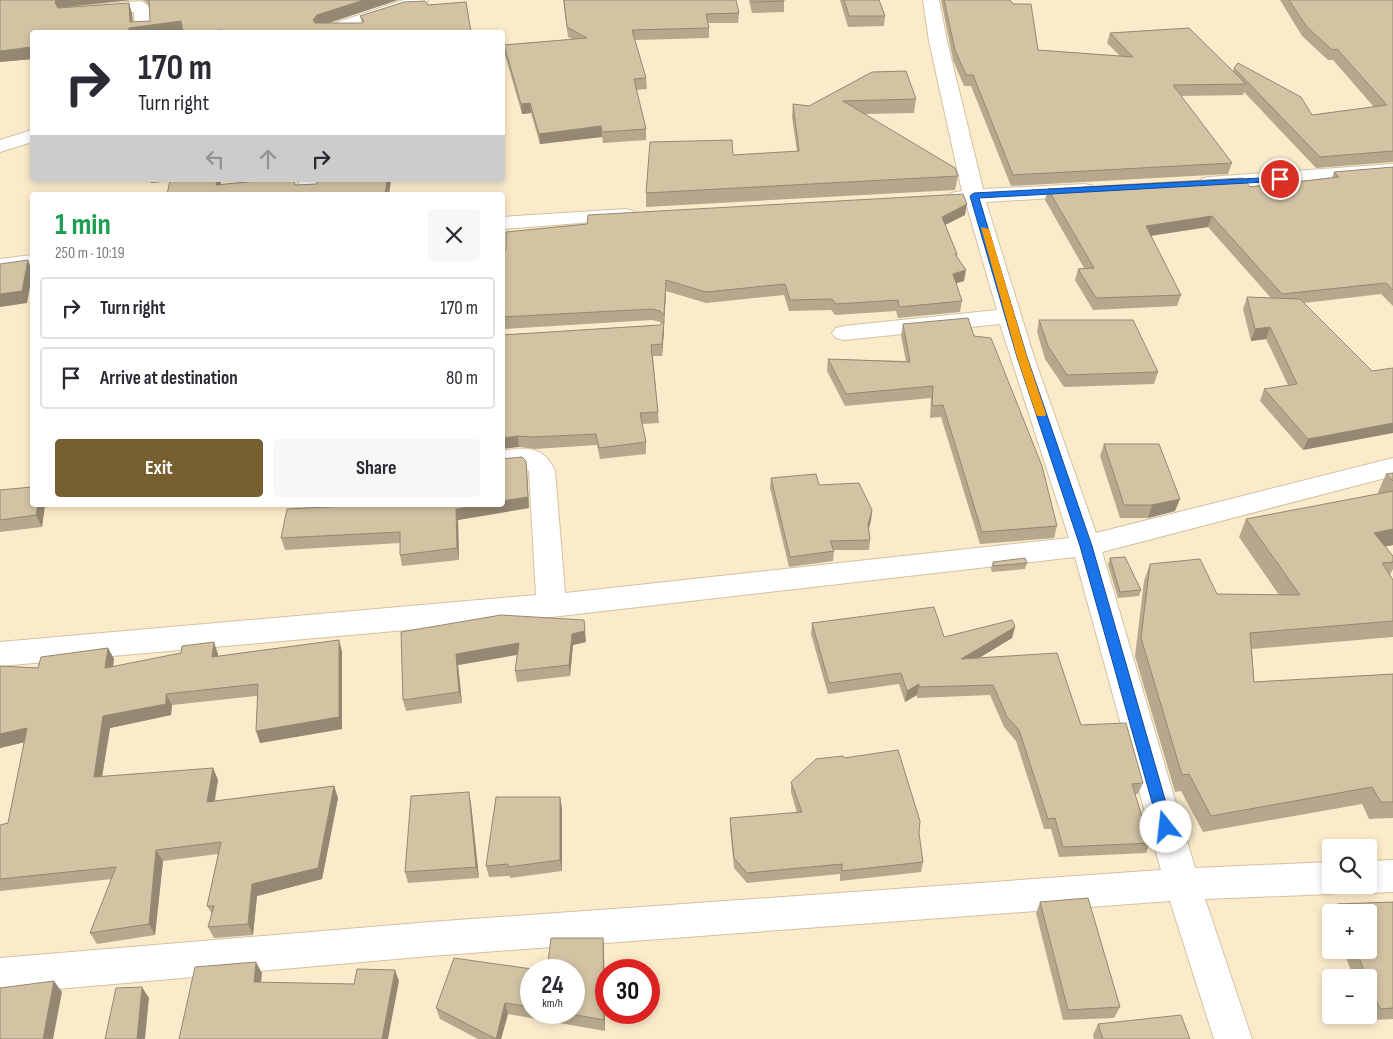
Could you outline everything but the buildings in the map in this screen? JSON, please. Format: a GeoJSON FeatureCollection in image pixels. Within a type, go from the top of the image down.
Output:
{"type":"FeatureCollection","features":[{"type":"Feature","properties":{"kind":"main road"},"geometry":{"type":"LineString","coordinates":[[339,30],[352,28],[420,0]]}},
{"type":"Feature","properties":{"kind":"main road"},"geometry":{"type":"LineString","coordinates":[[931,0],[938,41],[974,196],[1010,316],[1086,546],[1182,884],[1233,1039]]}},
{"type":"Feature","properties":{"kind":"main road"},"geometry":{"type":"LineString","coordinates":[[77,12],[140,6],[142,7],[143,30]]}},
{"type":"Feature","properties":{"kind":"main road"},"geometry":{"type":"LineString","coordinates":[[0,146],[30,137]]}},
{"type":"Feature","properties":{"kind":"main road"},"geometry":{"type":"LineString","coordinates":[[1190,184],[1341,176],[1393,170]]}},
{"type":"Feature","properties":{"kind":"main road"},"geometry":{"type":"LineString","coordinates":[[938,198],[1105,188]]}},
{"type":"Feature","properties":{"kind":"main road"},"geometry":{"type":"LineString","coordinates":[[505,223],[649,214]]}},
{"type":"Feature","properties":{"kind":"main road"},"geometry":{"type":"LineString","coordinates":[[0,266],[30,262]]}},
{"type":"Feature","properties":{"kind":"main road"},"geometry":{"type":"LineString","coordinates":[[844,333],[1010,316]]}},
{"type":"Feature","properties":{"kind":"main road"},"geometry":{"type":"LineString","coordinates":[[505,460],[528,457],[536,459],[540,463],[551,606]]}},
{"type":"Feature","properties":{"kind":"main road"},"geometry":{"type":"LineString","coordinates":[[0,654],[551,606],[1086,546],[1393,467]]}},
{"type":"Feature","properties":{"kind":"main road"},"geometry":{"type":"LineString","coordinates":[[1377,877],[1393,876]]}},
{"type":"Feature","properties":{"kind":"main road"},"geometry":{"type":"LineString","coordinates":[[0,976],[430,939],[1182,884],[1322,878]]}},
{"type":"Feature","properties":{"kind":"slow traffic"},"geometry":{"type":"LineString","coordinates":[[984,229],[1041,414]]}},
{"type":"Feature","properties":{"kind":"route"},"geometry":{"type":"LineString","coordinates":[[1166,827],[1086,546],[1022,357],[974,196],[1280,179]]}}]}
